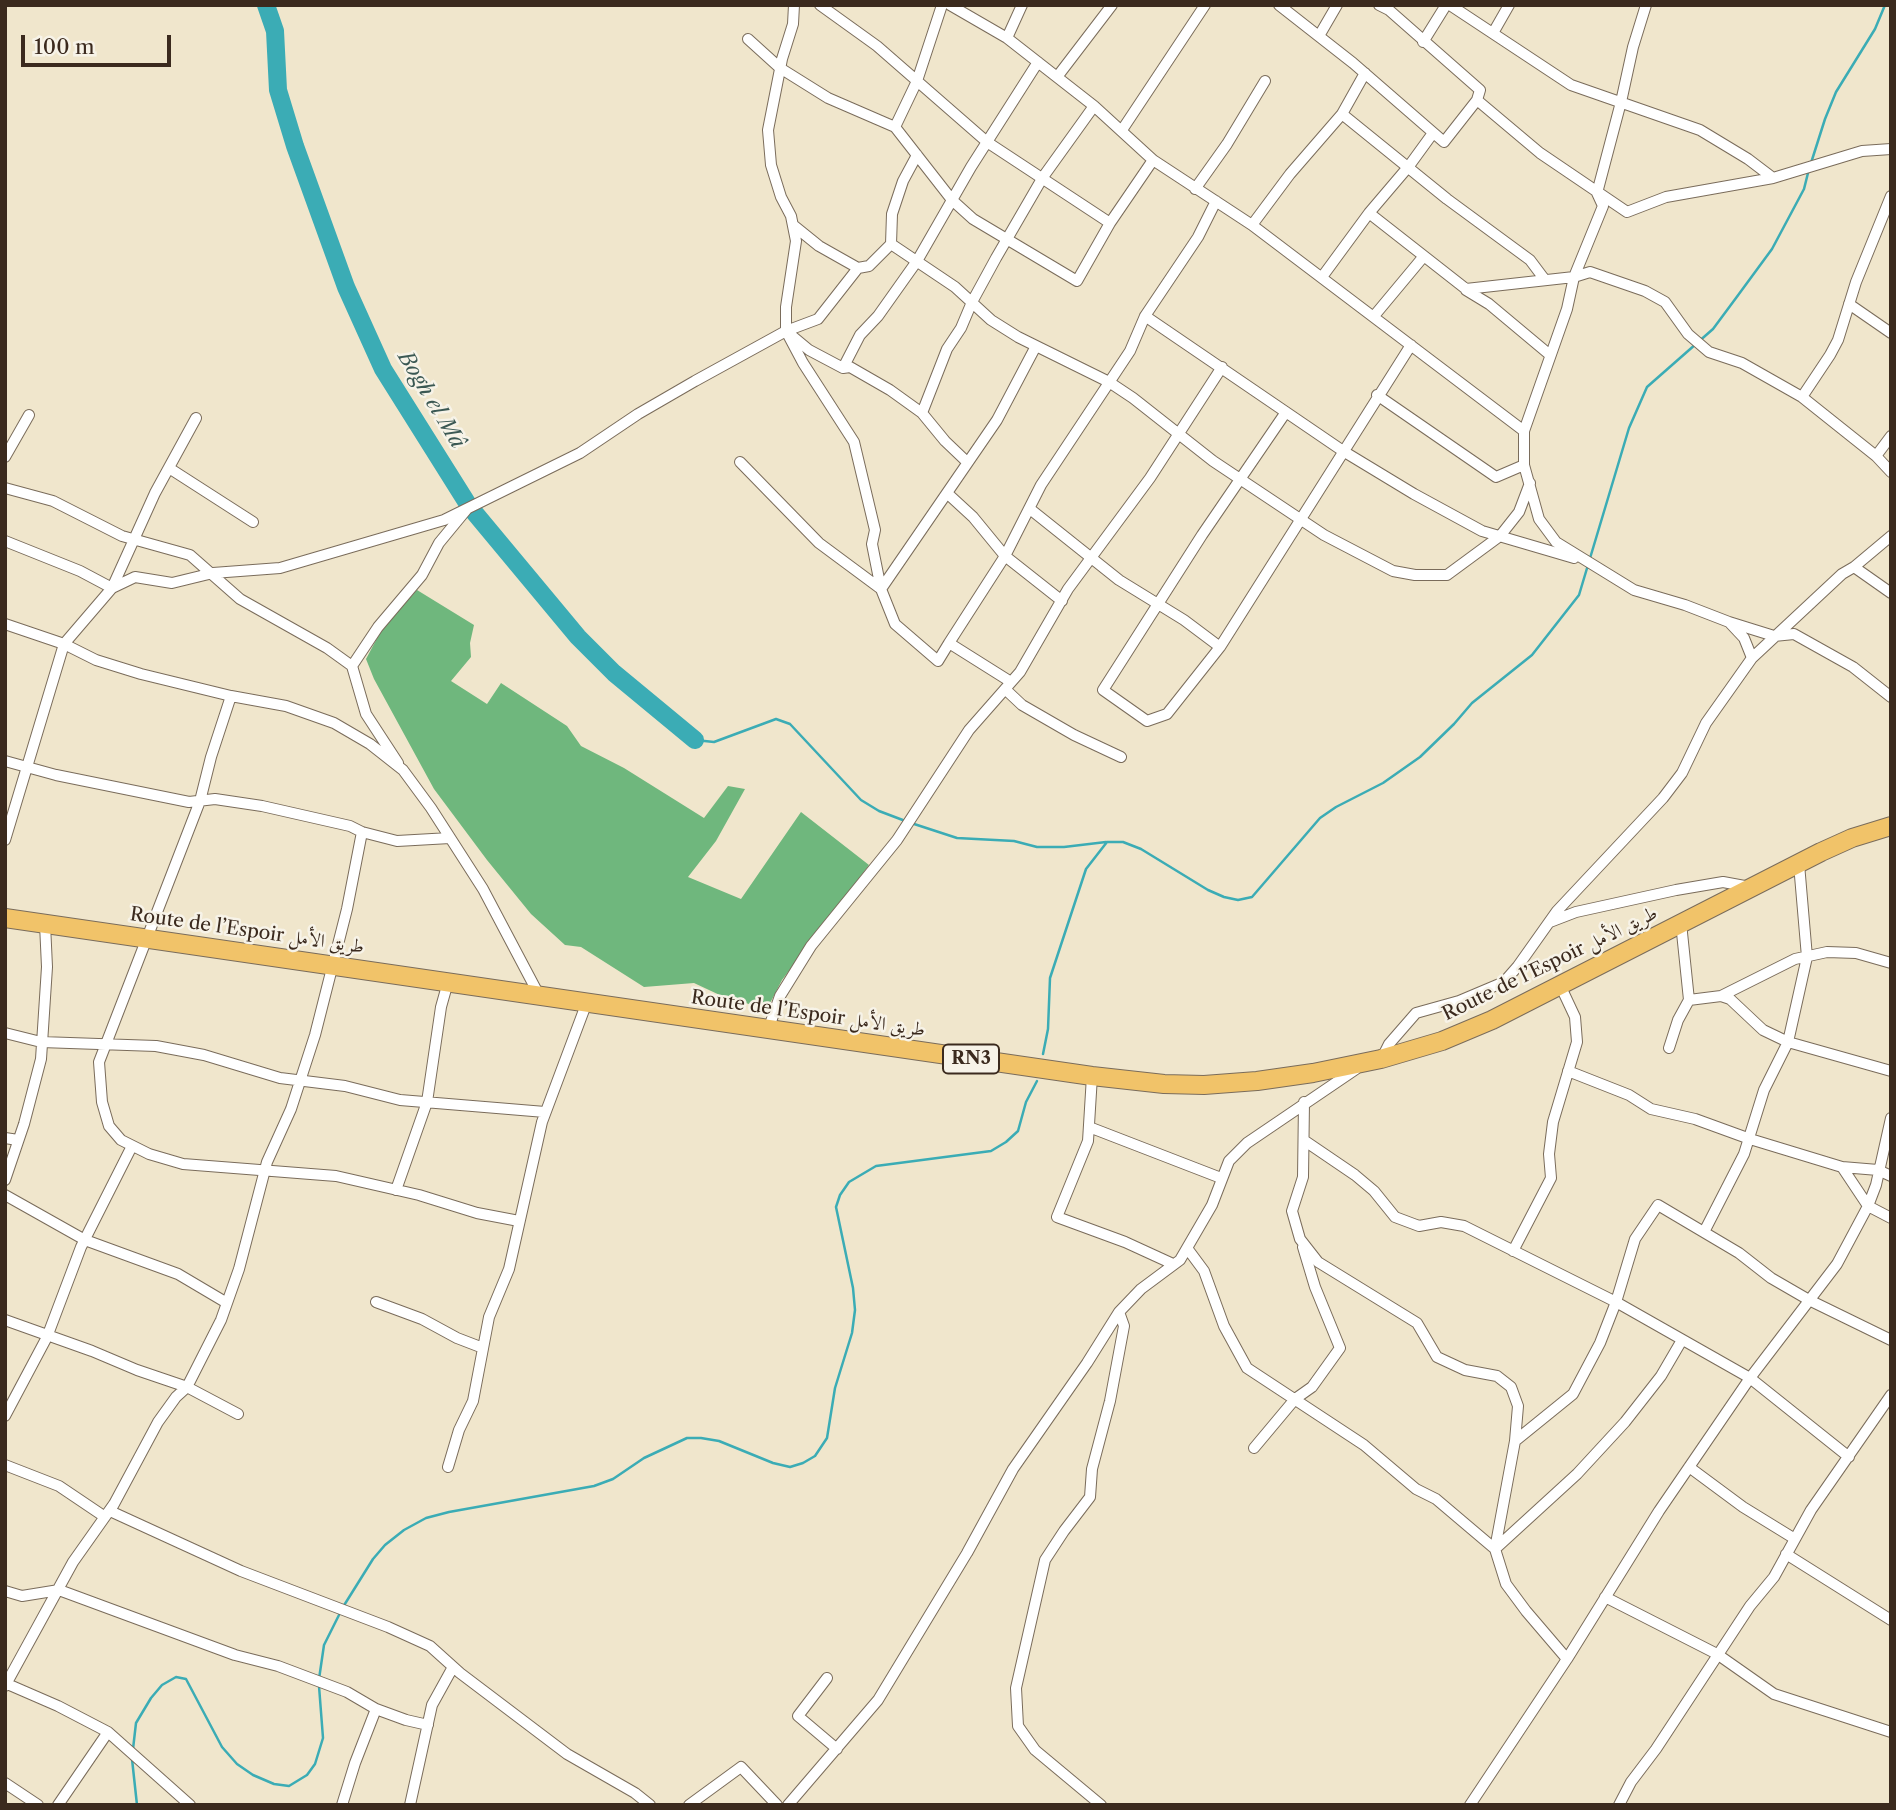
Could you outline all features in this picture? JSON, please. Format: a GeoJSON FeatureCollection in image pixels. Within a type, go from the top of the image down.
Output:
{"type":"FeatureCollection","features":[{"type":"Feature","properties":{"kind":"highway","name":"Route de l’Espoir طريق الأمل"},"geometry":{"type":"LineString","coordinates":[[5,918],[1092,1076],[1164,1084],[1205,1085],[1257,1081],[1373,1061],[1442,1041],[1492,1020],[1799,863],[1852,838],[1891,827]]}},
{"type":"Feature","properties":{"kind":"street"},"geometry":{"type":"LineString","coordinates":[[794,5],[793,24],[780,68],[768,130],[771,165],[780,197],[791,216],[796,241],[786,307],[786,331],[803,363],[854,442],[875,530],[872,544],[881,589],[895,624],[938,661],[1006,556],[1041,485],[1130,351],[1145,316],[1198,237],[1216,201]]}},
{"type":"Feature","properties":{"kind":"street"},"geometry":{"type":"LineString","coordinates":[[820,5],[877,46],[987,142],[1110,223]]}},
{"type":"Feature","properties":{"kind":"street"},"geometry":{"type":"LineString","coordinates":[[895,127],[917,81],[942,5]]}},
{"type":"Feature","properties":{"kind":"street"},"geometry":{"type":"LineString","coordinates":[[950,5],[1007,38],[1094,106],[1153,160],[1252,225],[1524,431]]}},
{"type":"Feature","properties":{"kind":"street"},"geometry":{"type":"LineString","coordinates":[[1007,38],[1023,5]]}},
{"type":"Feature","properties":{"kind":"street"},"geometry":{"type":"LineString","coordinates":[[1057,77],[1112,5]]}},
{"type":"Feature","properties":{"kind":"street"},"geometry":{"type":"LineString","coordinates":[[1122,130],[1203,9],[1190,5]]}},
{"type":"Feature","properties":{"kind":"street"},"geometry":{"type":"LineString","coordinates":[[1279,5],[1365,73],[1444,142],[1477,100],[1480,90],[1423,42],[1387,7]]}},
{"type":"Feature","properties":{"kind":"street"},"geometry":{"type":"LineString","coordinates":[[1318,36],[1337,5]]}},
{"type":"Feature","properties":{"kind":"street"},"geometry":{"type":"LineString","coordinates":[[1423,42],[1448,5],[1572,85],[1700,130],[1748,159],[1773,178]]}},
{"type":"Feature","properties":{"kind":"street"},"geometry":{"type":"LineString","coordinates":[[1493,33],[1509,5]]}},
{"type":"Feature","properties":{"kind":"street"},"geometry":{"type":"LineString","coordinates":[[1646,6],[1633,47],[1597,193],[1603,206],[1574,277],[1567,309],[1524,431],[1524,465],[1539,519],[1556,542],[1634,590],[1774,636],[1794,634],[1853,667],[1891,697]]}},
{"type":"Feature","properties":{"kind":"street"},"geometry":{"type":"LineString","coordinates":[[748,39],[780,68],[828,98],[895,127],[952,200],[973,219],[1077,281],[1110,223],[1153,160]]}},
{"type":"Feature","properties":{"kind":"street"},"geometry":{"type":"LineString","coordinates":[[842,368],[860,335],[887,306],[917,261],[1038,62]]}},
{"type":"Feature","properties":{"kind":"street"},"geometry":{"type":"LineString","coordinates":[[1252,225],[1290,174],[1342,114],[1365,73]]}},
{"type":"Feature","properties":{"kind":"street"},"geometry":{"type":"LineString","coordinates":[[1195,189],[1227,144],[1265,81]]}},
{"type":"Feature","properties":{"kind":"street"},"geometry":{"type":"LineString","coordinates":[[1477,100],[1540,153],[1627,212],[1666,197],[1773,178],[1862,151],[1891,149]]}},
{"type":"Feature","properties":{"kind":"street"},"geometry":{"type":"LineString","coordinates":[[922,413],[947,349],[961,328],[972,302],[1043,177],[1094,106]]}},
{"type":"Feature","properties":{"kind":"street"},"geometry":{"type":"LineString","coordinates":[[1342,114],[1447,199],[1530,260],[1545,280]]}},
{"type":"Feature","properties":{"kind":"street"},"geometry":{"type":"LineString","coordinates":[[1322,277],[1433,133]]}},
{"type":"Feature","properties":{"kind":"street"},"geometry":{"type":"LineString","coordinates":[[793,225],[819,246],[858,268],[869,266],[891,244],[892,214],[903,181],[917,155]]}},
{"type":"Feature","properties":{"kind":"street"},"geometry":{"type":"LineString","coordinates":[[1802,397],[1830,355],[1891,196]]}},
{"type":"Feature","properties":{"kind":"street"},"geometry":{"type":"LineString","coordinates":[[1369,213],[1465,289],[1489,304],[1550,355]]}},
{"type":"Feature","properties":{"kind":"street"},"geometry":{"type":"LineString","coordinates":[[1878,227],[1891,232]]}},
{"type":"Feature","properties":{"kind":"street"},"geometry":{"type":"LineString","coordinates":[[891,244],[955,287],[991,320],[1109,382],[1240,479],[1357,554],[1393,571],[1415,575],[1447,575],[1500,536],[1519,512],[1530,483]]}},
{"type":"Feature","properties":{"kind":"street"},"geometry":{"type":"LineString","coordinates":[[1374,316],[1424,256]]}},
{"type":"Feature","properties":{"kind":"street"},"geometry":{"type":"LineString","coordinates":[[112,588],[135,577],[172,583],[213,573],[280,568],[443,520],[580,453],[638,414],[786,331],[818,319],[858,268]]}},
{"type":"Feature","properties":{"kind":"street"},"geometry":{"type":"LineString","coordinates":[[1465,289],[1574,277],[1590,272],[1645,291],[1665,302],[1688,334],[1709,352],[1742,363],[1802,397],[1876,456],[1891,472]]}},
{"type":"Feature","properties":{"kind":"street"},"geometry":{"type":"LineString","coordinates":[[1849,304],[1891,334]]}},
{"type":"Feature","properties":{"kind":"street"},"geometry":{"type":"LineString","coordinates":[[1145,316],[1343,451],[1482,531],[1588,562]]}},
{"type":"Feature","properties":{"kind":"street"},"geometry":{"type":"LineString","coordinates":[[786,331],[809,350],[842,368],[850,367],[890,390],[922,413],[967,462]]}},
{"type":"Feature","properties":{"kind":"street"},"geometry":{"type":"LineString","coordinates":[[1286,412],[1103,690],[1146,721],[1167,714],[1220,647],[1411,345]]}},
{"type":"Feature","properties":{"kind":"street"},"geometry":{"type":"LineString","coordinates":[[881,589],[997,420],[1037,346]]}},
{"type":"Feature","properties":{"kind":"street"},"geometry":{"type":"LineString","coordinates":[[768,1030],[780,996],[811,946],[897,840],[969,730],[1008,685],[1034,649],[1068,589],[1150,478],[1222,367]]}},
{"type":"Feature","properties":{"kind":"street"},"geometry":{"type":"LineString","coordinates":[[1377,395],[1496,477],[1524,465]]}},
{"type":"Feature","properties":{"kind":"street"},"geometry":{"type":"LineString","coordinates":[[5,457],[29,415]]}},
{"type":"Feature","properties":{"kind":"street"},"geometry":{"type":"LineString","coordinates":[[5,840],[64,644],[112,588],[196,418]]}},
{"type":"Feature","properties":{"kind":"street"},"geometry":{"type":"LineString","coordinates":[[1876,456],[1891,436]]}},
{"type":"Feature","properties":{"kind":"street"},"geometry":{"type":"LineString","coordinates":[[740,462],[819,543],[881,589]]}},
{"type":"Feature","properties":{"kind":"street"},"geometry":{"type":"LineString","coordinates":[[169,468],[253,522]]}},
{"type":"Feature","properties":{"kind":"street"},"geometry":{"type":"LineString","coordinates":[[5,488],[53,501],[134,540],[190,555],[240,599],[352,666],[366,713],[483,889],[539,995]]}},
{"type":"Feature","properties":{"kind":"street"},"geometry":{"type":"LineString","coordinates":[[948,494],[973,517],[1006,556],[1062,601]]}},
{"type":"Feature","properties":{"kind":"street"},"geometry":{"type":"LineString","coordinates":[[352,666],[378,627],[422,575],[439,543],[469,506]]}},
{"type":"Feature","properties":{"kind":"street"},"geometry":{"type":"LineString","coordinates":[[1030,509],[1119,580],[1184,620],[1220,647]]}},
{"type":"Feature","properties":{"kind":"street"},"geometry":{"type":"LineString","coordinates":[[788,1805],[878,1700],[1013,1469],[1119,1312],[1141,1289],[1180,1260],[1212,1205],[1229,1161],[1247,1143],[1304,1102],[1373,1061],[1416,1013],[1459,1001],[1504,982],[1549,922],[1596,867],[1663,798],[1676,781],[1706,723],[1752,658],[1842,574],[1891,536]]}},
{"type":"Feature","properties":{"kind":"street"},"geometry":{"type":"LineString","coordinates":[[5,541],[80,571],[112,588]]}},
{"type":"Feature","properties":{"kind":"street"},"geometry":{"type":"LineString","coordinates":[[1854,567],[1891,593]]}},
{"type":"Feature","properties":{"kind":"street"},"geometry":{"type":"LineString","coordinates":[[1729,622],[1744,638],[1752,658]]}},
{"type":"Feature","properties":{"kind":"street"},"geometry":{"type":"LineString","coordinates":[[5,624],[64,644],[96,660],[141,674],[286,706],[334,723],[370,744],[403,770]]}},
{"type":"Feature","properties":{"kind":"street"},"geometry":{"type":"LineString","coordinates":[[949,643],[1008,685],[1022,705],[1121,757]]}},
{"type":"Feature","properties":{"kind":"street"},"geometry":{"type":"LineString","coordinates":[[231,696],[200,801],[99,1062],[102,1102],[109,1126],[121,1140],[132,1146],[183,1164],[336,1176],[477,1213],[519,1221]]}},
{"type":"Feature","properties":{"kind":"street"},"geometry":{"type":"LineString","coordinates":[[5,761],[189,802],[215,799],[262,807],[350,825],[362,832],[397,841],[450,838]]}},
{"type":"Feature","properties":{"kind":"street"},"geometry":{"type":"LineString","coordinates":[[190,1805],[108,1732],[58,1706],[6,1684],[73,1562],[108,1514],[158,1422],[187,1387],[216,1332],[239,1269],[265,1171],[301,1080],[347,909],[362,832]]}},
{"type":"Feature","properties":{"kind":"street"},"geometry":{"type":"LineString","coordinates":[[1704,1232],[1750,1139],[1764,1090],[1788,1042],[1807,957],[1799,863]]}},
{"type":"Feature","properties":{"kind":"street"},"geometry":{"type":"LineString","coordinates":[[1549,922],[1576,912],[1676,890],[1723,882],[1751,887]]}},
{"type":"Feature","properties":{"kind":"street"},"geometry":{"type":"LineString","coordinates":[[1669,1048],[1678,1020],[1689,1000],[1681,923]]}},
{"type":"Feature","properties":{"kind":"street"},"geometry":{"type":"LineString","coordinates":[[5,1180],[41,1059],[47,967],[45,924]]}},
{"type":"Feature","properties":{"kind":"street"},"geometry":{"type":"LineString","coordinates":[[1689,1000],[1721,996],[1794,959],[1827,952],[1856,953],[1891,963]]}},
{"type":"Feature","properties":{"kind":"street"},"geometry":{"type":"LineString","coordinates":[[396,1190],[427,1102],[448,982]]}},
{"type":"Feature","properties":{"kind":"street"},"geometry":{"type":"LineString","coordinates":[[1513,1251],[1551,1178],[1549,1154],[1553,1122],[1577,1042],[1575,1017],[1560,985]]}},
{"type":"Feature","properties":{"kind":"street"},"geometry":{"type":"LineString","coordinates":[[1721,996],[1730,999],[1763,1030],[1788,1042],[1891,1071]]}},
{"type":"Feature","properties":{"kind":"street"},"geometry":{"type":"LineString","coordinates":[[448,1466],[459,1430],[473,1401],[488,1317],[509,1269],[545,1112],[587,1002]]}},
{"type":"Feature","properties":{"kind":"street"},"geometry":{"type":"LineString","coordinates":[[5,1033],[41,1042],[156,1046],[204,1055],[280,1078],[345,1086],[400,1100],[545,1112]]}},
{"type":"Feature","properties":{"kind":"street"},"geometry":{"type":"LineString","coordinates":[[1568,1071],[1629,1095],[1651,1109],[1695,1119],[1842,1167],[1878,1170],[1891,1176]]}},
{"type":"Feature","properties":{"kind":"street"},"geometry":{"type":"LineString","coordinates":[[1092,1076],[1088,1141],[1056,1217],[1125,1242],[1173,1264]]}},
{"type":"Feature","properties":{"kind":"street"},"geometry":{"type":"LineString","coordinates":[[1254,1448],[1295,1399],[1312,1387],[1340,1348],[1315,1287],[1292,1211],[1303,1177],[1304,1102]]}},
{"type":"Feature","properties":{"kind":"street"},"geometry":{"type":"LineString","coordinates":[[1471,1805],[1567,1659],[1659,1511],[1750,1378],[1838,1264],[1876,1185],[1891,1118]]}},
{"type":"Feature","properties":{"kind":"street"},"geometry":{"type":"LineString","coordinates":[[1089,1127],[1221,1178]]}},
{"type":"Feature","properties":{"kind":"street"},"geometry":{"type":"LineString","coordinates":[[5,1138],[18,1140]]}},
{"type":"Feature","properties":{"kind":"street"},"geometry":{"type":"LineString","coordinates":[[1305,1141],[1374,1191],[1395,1217],[1419,1226],[1441,1222],[1464,1226],[1616,1302],[1750,1378],[1849,1457]]}},
{"type":"Feature","properties":{"kind":"street"},"geometry":{"type":"LineString","coordinates":[[5,1416],[47,1337],[85,1240],[132,1146]]}},
{"type":"Feature","properties":{"kind":"street"},"geometry":{"type":"LineString","coordinates":[[1842,1167],[1868,1206],[1891,1218]]}},
{"type":"Feature","properties":{"kind":"street"},"geometry":{"type":"LineString","coordinates":[[5,1195],[85,1240],[178,1274],[227,1303]]}},
{"type":"Feature","properties":{"kind":"street"},"geometry":{"type":"LineString","coordinates":[[1515,1441],[1573,1394],[1600,1343],[1635,1239],[1658,1205],[1809,1300],[1891,1339]]}},
{"type":"Feature","properties":{"kind":"street"},"geometry":{"type":"LineString","coordinates":[[1300,1238],[1318,1262],[1417,1323],[1437,1357],[1465,1370],[1497,1376],[1511,1387],[1518,1406],[1515,1441],[1495,1549],[1506,1584],[1567,1659]]}},
{"type":"Feature","properties":{"kind":"street"},"geometry":{"type":"LineString","coordinates":[[1187,1248],[1204,1271],[1224,1326],[1247,1368],[1364,1445],[1416,1489],[1436,1499],[1495,1549]]}},
{"type":"Feature","properties":{"kind":"street"},"geometry":{"type":"LineString","coordinates":[[376,1302],[422,1319],[457,1338],[483,1348]]}},
{"type":"Feature","properties":{"kind":"street"},"geometry":{"type":"LineString","coordinates":[[1101,1805],[1035,1750],[1018,1726],[1016,1688],[1045,1560],[1090,1497],[1093,1469],[1110,1401],[1124,1326],[1119,1312]]}},
{"type":"Feature","properties":{"kind":"street"},"geometry":{"type":"LineString","coordinates":[[5,1320],[187,1387],[238,1414]]}},
{"type":"Feature","properties":{"kind":"street"},"geometry":{"type":"LineString","coordinates":[[1495,1549],[1577,1474],[1625,1422],[1661,1376],[1682,1340]]}},
{"type":"Feature","properties":{"kind":"street"},"geometry":{"type":"LineString","coordinates":[[1619,1805],[1631,1782],[1656,1749],[1717,1654],[1774,1577],[1811,1510],[1891,1395]]}},
{"type":"Feature","properties":{"kind":"street"},"geometry":{"type":"LineString","coordinates":[[5,1465],[59,1486],[108,1514],[241,1571],[388,1627],[430,1646],[453,1667],[567,1754],[635,1793],[650,1805]]}},
{"type":"Feature","properties":{"kind":"street"},"geometry":{"type":"LineString","coordinates":[[1689,1467],[1743,1507],[1795,1539]]}},
{"type":"Feature","properties":{"kind":"street"},"geometry":{"type":"LineString","coordinates":[[1786,1554],[1891,1620]]}},
{"type":"Feature","properties":{"kind":"street"},"geometry":{"type":"LineString","coordinates":[[5,1591],[22,1596],[59,1590],[235,1655],[278,1665],[347,1692],[376,1709],[428,1725]]}},
{"type":"Feature","properties":{"kind":"street"},"geometry":{"type":"LineString","coordinates":[[1605,1597],[1717,1654],[1774,1695],[1891,1732]]}},
{"type":"Feature","properties":{"kind":"street"},"geometry":{"type":"LineString","coordinates":[[410,1805],[432,1705],[453,1667]]}},
{"type":"Feature","properties":{"kind":"street"},"geometry":{"type":"LineString","coordinates":[[827,1678],[798,1716],[837,1749]]}},
{"type":"Feature","properties":{"kind":"street"},"geometry":{"type":"LineString","coordinates":[[342,1805],[376,1709]]}},
{"type":"Feature","properties":{"kind":"street"},"geometry":{"type":"LineString","coordinates":[[58,1805],[108,1732]]}},
{"type":"Feature","properties":{"kind":"street"},"geometry":{"type":"LineString","coordinates":[[689,1805],[741,1768],[777,1805]]}},
{"type":"Feature","properties":{"kind":"street"},"geometry":{"type":"LineString","coordinates":[[5,1783],[38,1805]]}},
{"type":"Feature","properties":{"kind":"green space"},"geometry":{"type":"Polygon","coordinates":[[[417,590],[474,625],[470,643],[471,657],[451,681],[487,704],[501,683],[567,726],[581,746],[624,768],[704,818],[728,786],[745,789],[716,841],[688,877],[741,899],[801,812],[869,865],[782,980],[767,1009],[724,997],[694,983],[644,987],[581,947],[565,945],[531,914],[434,789],[374,679],[366,659],[382,629],[417,590]]]}},
{"type":"Feature","properties":{"kind":"waterway","name":"Bogh el Mâ"},"geometry":{"type":"LineString","coordinates":[[266,5],[275,31],[278,90],[295,146],[346,287],[383,369],[469,506],[578,637],[614,673],[695,740]]}},
{"type":"Feature","properties":{"kind":"waterway"},"geometry":{"type":"LineString","coordinates":[[1811,163],[1836,92],[1875,29],[1885,5]]}},
{"type":"Feature","properties":{"kind":"waterway"},"geometry":{"type":"LineString","coordinates":[[1043,1054],[1048,1029],[1050,978],[1086,869],[1107,842],[1123,842],[1141,849],[1224,897],[1238,900],[1252,897],[1320,818],[1383,783],[1420,757],[1472,703],[1532,655],[1579,595],[1629,428],[1647,387],[1713,329],[1772,249],[1804,189],[1809,169]]}},
{"type":"Feature","properties":{"kind":"waterway"},"geometry":{"type":"LineString","coordinates":[[695,740],[714,742],[776,719],[790,724],[861,800],[879,811],[908,822],[957,838],[1014,841],[1037,847],[1106,842]]}},
{"type":"Feature","properties":{"kind":"waterway"},"geometry":{"type":"LineString","coordinates":[[343,1607],[385,1545],[426,1518],[594,1486],[613,1479],[644,1458],[687,1438],[719,1441],[790,1467],[815,1456],[827,1438],[835,1388],[852,1333],[855,1310],[836,1207],[840,1195],[849,1182],[876,1166],[991,1151],[1018,1131],[1026,1102],[1037,1081]]}},
{"type":"Feature","properties":{"kind":"waterway"},"geometry":{"type":"LineString","coordinates":[[319,1679],[324,1645],[340,1613]]}},
{"type":"Feature","properties":{"kind":"waterway"},"geometry":{"type":"LineString","coordinates":[[133,1749],[136,1723],[151,1698],[162,1685],[176,1677],[186,1679],[222,1747],[237,1764],[274,1784],[289,1786],[307,1775],[315,1764],[323,1738],[319,1686]]}},
{"type":"Feature","properties":{"kind":"waterway"},"geometry":{"type":"LineString","coordinates":[[132,1759],[137,1805]]}}]}
